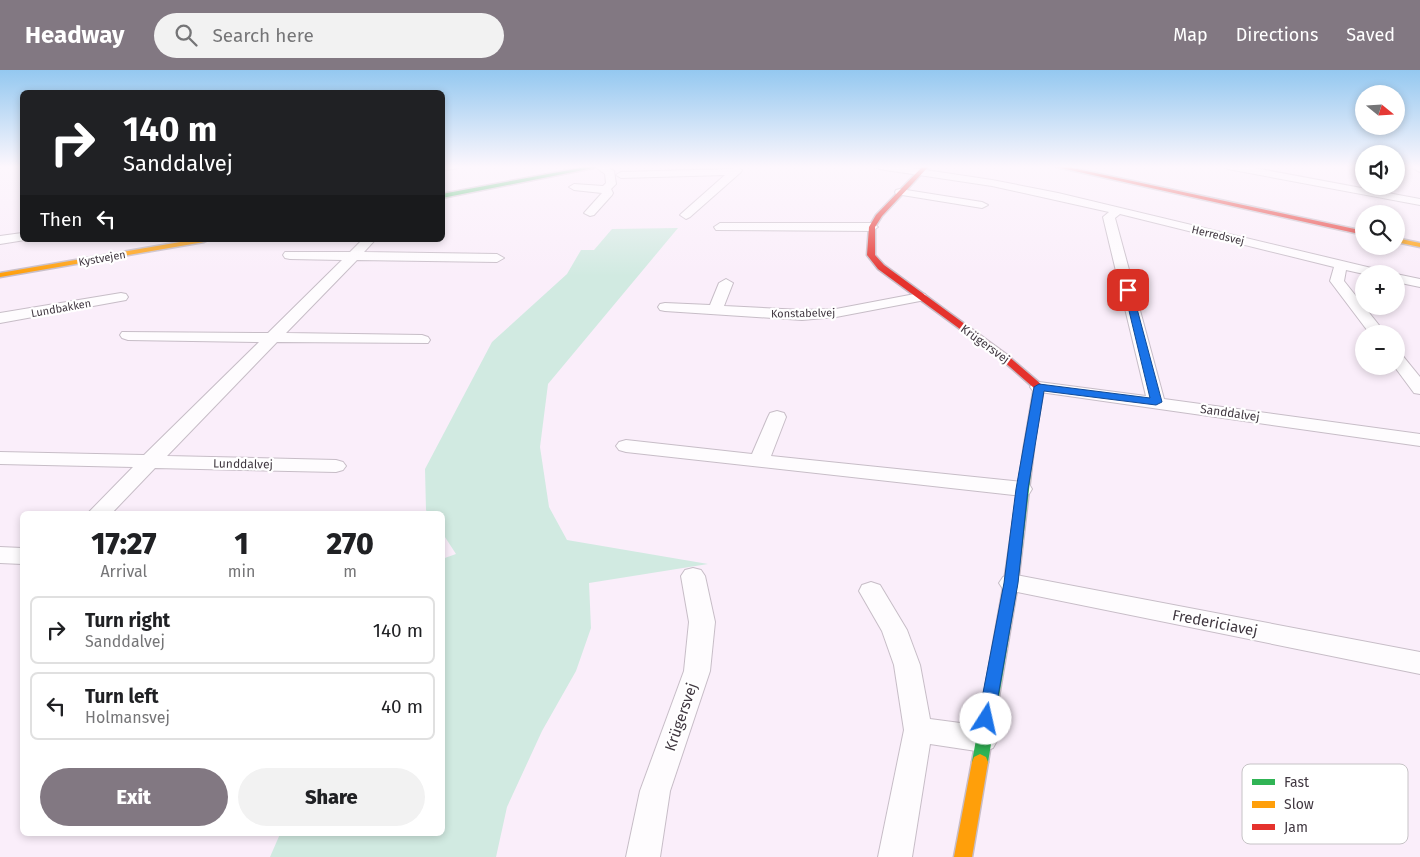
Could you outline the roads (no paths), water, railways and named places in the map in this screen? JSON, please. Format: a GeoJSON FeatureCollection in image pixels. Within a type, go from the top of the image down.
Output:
{"type":"FeatureCollection","features":[{"type":"Feature","properties":{"kind":"street"},"geometry":{"type":"LineString","coordinates":[[590,212],[599,203]]}},
{"type":"Feature","properties":{"kind":"street"},"geometry":{"type":"LineString","coordinates":[[686,215],[700,203]]}},
{"type":"Feature","properties":{"kind":"street"},"geometry":{"type":"LineString","coordinates":[[720,227],[872,227],[879,215],[890,203]]}},
{"type":"Feature","properties":{"kind":"street"},"geometry":{"type":"LineString","coordinates":[[968,203],[982,205]]}},
{"type":"Feature","properties":{"kind":"street","name":"Herredsvej"},"geometry":{"type":"LineString","coordinates":[[1083,203],[1355,268]]}},
{"type":"Feature","properties":{"kind":"street"},"geometry":{"type":"LineString","coordinates":[[1227,203],[1355,230]]}},
{"type":"Feature","properties":{"kind":"street"},"geometry":{"type":"LineString","coordinates":[[1263,203],[1355,222]]}},
{"type":"Feature","properties":{"kind":"street"},"geometry":{"type":"LineString","coordinates":[[1117,211],[1109,217],[1156,402]]}},
{"type":"Feature","properties":{"kind":"street","name":"Krügersvej"},"geometry":{"type":"LineString","coordinates":[[872,227],[872,255],[880,267],[1004,357],[1039,387]]}},
{"type":"Feature","properties":{"kind":"street"},"geometry":{"type":"LineString","coordinates":[[1405,233],[1420,236]]}},
{"type":"Feature","properties":{"kind":"street"},"geometry":{"type":"LineString","coordinates":[[0,240],[20,237]]}},
{"type":"Feature","properties":{"kind":"street","name":"Kystvejen"},"geometry":{"type":"LineString","coordinates":[[0,275],[192,242]]}},
{"type":"Feature","properties":{"kind":"street"},"geometry":{"type":"LineString","coordinates":[[101,511],[368,242]]}},
{"type":"Feature","properties":{"kind":"street"},"geometry":{"type":"LineString","coordinates":[[1405,242],[1420,245]]}},
{"type":"Feature","properties":{"kind":"street"},"geometry":{"type":"LineString","coordinates":[[290,256],[497,258]]}},
{"type":"Feature","properties":{"kind":"street"},"geometry":{"type":"LineString","coordinates":[[1342,265],[1337,281],[1371,325]]}},
{"type":"Feature","properties":{"kind":"street"},"geometry":{"type":"LineString","coordinates":[[1405,280],[1420,284]]}},
{"type":"Feature","properties":{"kind":"street"},"geometry":{"type":"LineString","coordinates":[[715,310],[726,283]]}},
{"type":"Feature","properties":{"kind":"street","name":"Lundbakken"},"geometry":{"type":"LineString","coordinates":[[0,318],[121,297]]}},
{"type":"Feature","properties":{"kind":"street","name":"Konstabelvej"},"geometry":{"type":"LineString","coordinates":[[665,307],[802,315],[836,313],[920,297]]}},
{"type":"Feature","properties":{"kind":"street"},"geometry":{"type":"LineString","coordinates":[[128,335],[422,340]]}},
{"type":"Feature","properties":{"kind":"street"},"geometry":{"type":"LineString","coordinates":[[1405,370],[1420,389]]}},
{"type":"Feature","properties":{"kind":"street"},"geometry":{"type":"LineString","coordinates":[[964,857],[1011,583],[1022,489],[1039,387]]}},
{"type":"Feature","properties":{"kind":"street","name":"Sanddalvej"},"geometry":{"type":"LineString","coordinates":[[1039,387],[1420,440]]}},
{"type":"Feature","properties":{"kind":"street"},"geometry":{"type":"LineString","coordinates":[[759,460],[777,417]]}},
{"type":"Feature","properties":{"kind":"street"},"geometry":{"type":"LineString","coordinates":[[626,446],[1022,489]]}},
{"type":"Feature","properties":{"kind":"street","name":"Lunddalvej"},"geometry":{"type":"LineString","coordinates":[[0,458],[336,466]]}},
{"type":"Feature","properties":{"kind":"street"},"geometry":{"type":"LineString","coordinates":[[0,555],[20,556]]}},
{"type":"Feature","properties":{"kind":"street","name":"Krügersvej"},"geometry":{"type":"LineString","coordinates":[[643,857],[655,791],[698,671],[702,622],[693,576]]}},
{"type":"Feature","properties":{"kind":"street","name":"Fredericiavej"},"geometry":{"type":"LineString","coordinates":[[1011,583],[1420,663]]}},
{"type":"Feature","properties":{"kind":"street"},"geometry":{"type":"LineString","coordinates":[[871,591],[894,630],[907,665],[918,730],[895,857]]}},
{"type":"Feature","properties":{"kind":"street"},"geometry":{"type":"LineString","coordinates":[[918,730],[983,739]]}}]}
